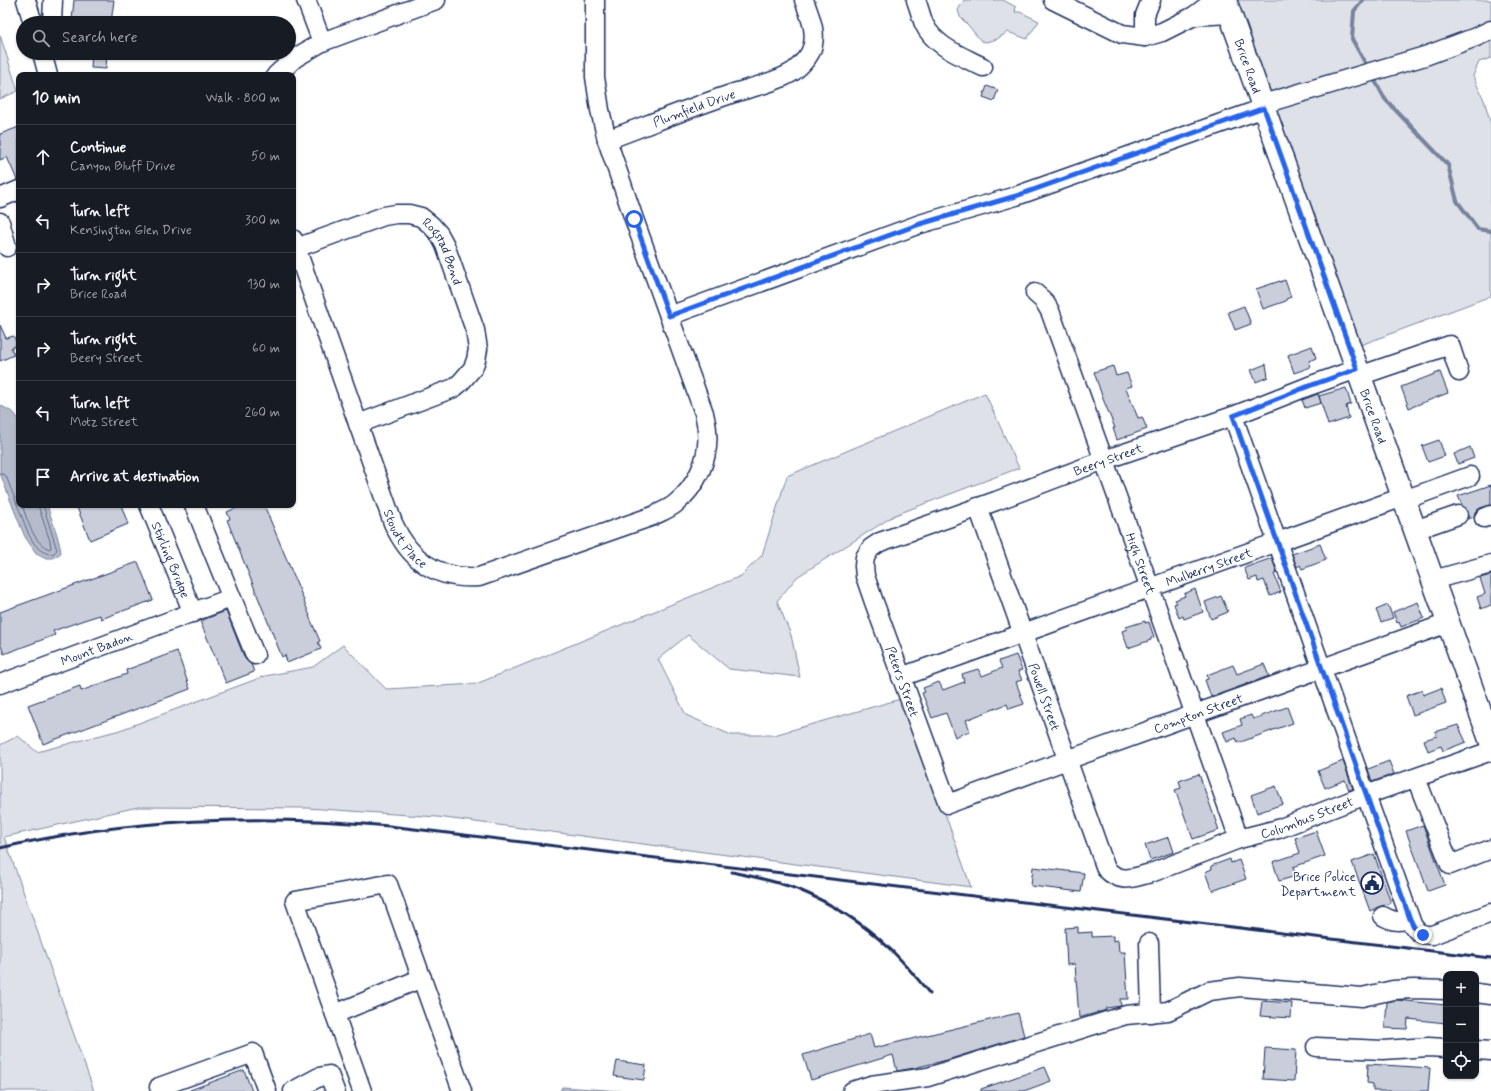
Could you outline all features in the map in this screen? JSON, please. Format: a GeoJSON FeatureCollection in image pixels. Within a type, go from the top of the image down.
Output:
{"type":"FeatureCollection","features":[{"type":"Feature","properties":{"kind":"main road","name":"Brice Road"},"geometry":{"type":"LineString","coordinates":[[1224,5],[1263,106],[1491,742]]}},
{"type":"Feature","properties":{"kind":"street"},"geometry":{"type":"LineString","coordinates":[[29,0],[32,16]]}},
{"type":"Feature","properties":{"kind":"street"},"geometry":{"type":"LineString","coordinates":[[52,16],[53,0]]}},
{"type":"Feature","properties":{"kind":"street"},"geometry":{"type":"LineString","coordinates":[[306,0],[322,42]]}},
{"type":"Feature","properties":{"kind":"street"},"geometry":{"type":"LineString","coordinates":[[296,57],[322,42],[436,0]]}},
{"type":"Feature","properties":{"kind":"street","name":"Stoudt Place"},"geometry":{"type":"LineString","coordinates":[[296,246],[399,536],[416,558],[427,566],[437,572],[451,576],[465,578],[479,576],[653,516],[674,505],[691,488],[701,471],[706,452],[708,432],[704,413],[607,140],[595,78],[595,0]]}},
{"type":"Feature","properties":{"kind":"street","name":"Plumfield Drive"},"geometry":{"type":"LineString","coordinates":[[607,140],[782,77],[793,71],[803,63],[811,52],[814,40],[813,28],[804,0]]}},
{"type":"Feature","properties":{"kind":"street"},"geometry":{"type":"LineString","coordinates":[[916,0],[924,23],[934,38],[951,50],[983,67]]}},
{"type":"Feature","properties":{"kind":"street"},"geometry":{"type":"LineString","coordinates":[[1053,0],[1122,34],[1145,37],[1162,32],[1194,16],[1224,5]]}},
{"type":"Feature","properties":{"kind":"street"},"geometry":{"type":"LineString","coordinates":[[1145,37],[1144,15],[1151,0]]}},
{"type":"Feature","properties":{"kind":"street"},"geometry":{"type":"LineString","coordinates":[[669,316],[920,224],[1016,196],[1263,106],[1379,69],[1426,56],[1491,30]]}},
{"type":"Feature","properties":{"kind":"street"},"geometry":{"type":"LineString","coordinates":[[44,60],[47,72]]}},
{"type":"Feature","properties":{"kind":"street"},"geometry":{"type":"LineString","coordinates":[[279,72],[293,60]]}},
{"type":"Feature","properties":{"kind":"street"},"geometry":{"type":"LineString","coordinates":[[0,198],[16,191]]}},
{"type":"Feature","properties":{"kind":"street","name":"Rogstad Bend"},"geometry":{"type":"LineString","coordinates":[[296,243],[384,216],[409,214],[421,217],[435,229],[445,245],[475,330],[478,349],[476,360],[473,368],[454,388],[358,424]]}},
{"type":"Feature","properties":{"kind":"street"},"geometry":{"type":"LineString","coordinates":[[0,222],[9,247]]}},
{"type":"Feature","properties":{"kind":"street","name":"High Street"},"geometry":{"type":"LineString","coordinates":[[1036,293],[1044,301],[1050,311],[1195,714],[1238,839]]}},
{"type":"Feature","properties":{"kind":"street","name":"Beery Street"},"geometry":{"type":"LineString","coordinates":[[865,557],[871,548],[880,542],[1104,460],[1233,416],[1309,386],[1450,345],[1459,372]]}},
{"type":"Feature","properties":{"kind":"street"},"geometry":{"type":"LineString","coordinates":[[1233,416],[1366,796],[1410,919],[1416,931],[1423,935],[1432,935],[1491,913]]}},
{"type":"Feature","properties":{"kind":"street","name":"Mulberry Street"},"geometry":{"type":"LineString","coordinates":[[901,677],[1277,541],[1470,476]]}},
{"type":"Feature","properties":{"kind":"street","name":"Powell Street"},"geometry":{"type":"LineString","coordinates":[[978,507],[1106,869],[1112,875],[1121,879]]}},
{"type":"Feature","properties":{"kind":"street","name":"Stirling Bridge"},"geometry":{"type":"LineString","coordinates":[[151,508],[193,613]]}},
{"type":"Feature","properties":{"kind":"street"},"geometry":{"type":"LineString","coordinates":[[195,508],[255,655]]}},
{"type":"Feature","properties":{"kind":"street"},"geometry":{"type":"LineString","coordinates":[[1415,530],[1458,515]]}},
{"type":"Feature","properties":{"kind":"street","name":"Peters Street"},"geometry":{"type":"LineString","coordinates":[[865,557],[865,576],[948,804]]}},
{"type":"Feature","properties":{"kind":"street"},"geometry":{"type":"LineString","coordinates":[[1433,580],[1491,564]]}},
{"type":"Feature","properties":{"kind":"street","name":"Mount Badon"},"geometry":{"type":"LineString","coordinates":[[0,684],[231,598]]}},
{"type":"Feature","properties":{"kind":"street","name":"Compton Street"},"geometry":{"type":"LineString","coordinates":[[948,804],[1448,623]]}},
{"type":"Feature","properties":{"kind":"street","name":"Columbus Street"},"geometry":{"type":"LineString","coordinates":[[1121,879],[1151,873],[1238,839],[1278,829],[1491,751]]}},
{"type":"Feature","properties":{"kind":"street"},"geometry":{"type":"LineString","coordinates":[[1416,778],[1450,865],[1491,849]]}},
{"type":"Feature","properties":{"kind":"street"},"geometry":{"type":"LineString","coordinates":[[362,1091],[295,902],[388,884],[462,1091]]}},
{"type":"Feature","properties":{"kind":"street"},"geometry":{"type":"LineString","coordinates":[[1383,916],[1397,922],[1410,919]]}},
{"type":"Feature","properties":{"kind":"street"},"geometry":{"type":"LineString","coordinates":[[1149,943],[1151,1013]]}},
{"type":"Feature","properties":{"kind":"street"},"geometry":{"type":"LineString","coordinates":[[335,1014],[422,978]]}},
{"type":"Feature","properties":{"kind":"street"},"geometry":{"type":"LineString","coordinates":[[852,1091],[871,1085],[928,1077],[1126,1015],[1168,1011],[1209,991],[1240,987],[1362,997],[1393,990],[1443,990]]}},
{"type":"Feature","properties":{"kind":"street"},"geometry":{"type":"LineString","coordinates":[[1479,993],[1491,995]]}},
{"type":"Feature","properties":{"kind":"street"},"geometry":{"type":"LineString","coordinates":[[1316,1047],[1383,1050],[1428,1047],[1443,1048]]}},
{"type":"Feature","properties":{"kind":"street"},"geometry":{"type":"LineString","coordinates":[[1479,1050],[1491,1051]]}},
{"type":"Feature","properties":{"kind":"street"},"geometry":{"type":"LineString","coordinates":[[161,1091],[160,1087],[253,1053],[267,1091]]}},
{"type":"Feature","properties":{"kind":"street"},"geometry":{"type":"LineString","coordinates":[[293,1091],[319,1077],[329,1075],[335,1091]]}},
{"type":"Feature","properties":{"kind":"shaded area"},"geometry":{"type":"Polygon","coordinates":[[[964,0],[1003,0],[1016,7],[1015,12],[1020,12],[1039,21],[1027,39],[1008,32],[997,39],[986,42],[981,41],[960,17],[958,10],[964,0]]]}},
{"type":"Feature","properties":{"kind":"shaded area"},"geometry":{"type":"Polygon","coordinates":[[[1237,0],[1491,0],[1491,58],[1479,62],[1473,76],[1484,100],[1491,124],[1491,296],[1358,346],[1237,0]]]}},
{"type":"Feature","properties":{"kind":"shaded area"},"geometry":{"type":"Polygon","coordinates":[[[0,35],[16,85],[16,92],[0,99],[0,35]]]}},
{"type":"Feature","properties":{"kind":"shaded area"},"geometry":{"type":"Polygon","coordinates":[[[985,393],[1019,468],[895,515],[797,577],[777,601],[791,635],[800,677],[729,669],[688,635],[658,659],[686,715],[731,735],[774,735],[904,698],[971,887],[437,817],[307,808],[138,807],[4,837],[94,1091],[0,1091],[0,745],[18,736],[37,752],[120,730],[265,676],[313,667],[343,645],[386,689],[476,684],[741,576],[762,555],[787,476],[985,393]]]}},
{"type":"Feature","properties":{"kind":"water"},"geometry":{"type":"Polygon","coordinates":[[[0,405],[14,413],[16,416],[16,508],[48,508],[61,553],[53,558],[46,558],[36,553],[25,537],[0,473],[0,405]]]}},
{"type":"Feature","properties":{"kind":"water"},"geometry":{"type":"Polygon","coordinates":[[[562,1087],[621,1091],[560,1091],[562,1087]]]}},
{"type":"Feature","properties":{"kind":"building"},"geometry":{"type":"Polygon","coordinates":[[[74,0],[114,0],[112,16],[72,16],[74,0]]]}},
{"type":"Feature","properties":{"kind":"building"},"geometry":{"type":"Polygon","coordinates":[[[92,60],[107,60],[106,69],[91,68],[92,60]]]}},
{"type":"Feature","properties":{"kind":"building"},"geometry":{"type":"Polygon","coordinates":[[[987,86],[998,90],[994,101],[983,97],[987,86]]]}},
{"type":"Feature","properties":{"kind":"building"},"geometry":{"type":"Polygon","coordinates":[[[16,128],[16,178],[7,157],[0,160],[0,134],[16,128]]]}},
{"type":"Feature","properties":{"kind":"building"},"geometry":{"type":"Polygon","coordinates":[[[1285,280],[1291,297],[1286,299],[1286,301],[1263,309],[1256,289],[1285,280]]]}},
{"type":"Feature","properties":{"kind":"building"},"geometry":{"type":"Polygon","coordinates":[[[1244,306],[1251,324],[1235,330],[1228,312],[1244,306]]]}},
{"type":"Feature","properties":{"kind":"building"},"geometry":{"type":"Polygon","coordinates":[[[0,325],[6,338],[14,336],[16,346],[11,348],[14,355],[0,361],[0,325]]]}},
{"type":"Feature","properties":{"kind":"building"},"geometry":{"type":"Polygon","coordinates":[[[1312,346],[1316,358],[1309,361],[1311,367],[1294,373],[1288,355],[1312,346]]]}},
{"type":"Feature","properties":{"kind":"building"},"geometry":{"type":"Polygon","coordinates":[[[1266,364],[1268,377],[1256,382],[1251,370],[1266,364]]]}},
{"type":"Feature","properties":{"kind":"building"},"geometry":{"type":"Polygon","coordinates":[[[1113,366],[1116,376],[1127,373],[1132,386],[1126,388],[1138,418],[1142,417],[1147,429],[1117,440],[1113,428],[1115,428],[1094,372],[1113,366]]]}},
{"type":"Feature","properties":{"kind":"building"},"geometry":{"type":"Polygon","coordinates":[[[1440,372],[1448,393],[1409,408],[1401,387],[1440,372]]]}},
{"type":"Feature","properties":{"kind":"building"},"geometry":{"type":"Polygon","coordinates":[[[1346,388],[1351,404],[1346,406],[1349,418],[1328,425],[1319,396],[1346,388]]]}},
{"type":"Feature","properties":{"kind":"building"},"geometry":{"type":"Polygon","coordinates":[[[1318,394],[1321,403],[1305,408],[1302,400],[1318,394]]]}},
{"type":"Feature","properties":{"kind":"building"},"geometry":{"type":"Polygon","coordinates":[[[1439,440],[1445,456],[1428,462],[1422,446],[1439,440]]]}},
{"type":"Feature","properties":{"kind":"building"},"geometry":{"type":"Polygon","coordinates":[[[1470,447],[1474,458],[1458,464],[1454,454],[1470,447]]]}},
{"type":"Feature","properties":{"kind":"building"},"geometry":{"type":"Polygon","coordinates":[[[1491,485],[1491,505],[1480,508],[1475,512],[1474,517],[1468,519],[1468,511],[1462,505],[1458,496],[1491,485]]]}},
{"type":"Feature","properties":{"kind":"building"},"geometry":{"type":"Polygon","coordinates":[[[77,508],[122,508],[128,524],[90,540],[77,508]]]}},
{"type":"Feature","properties":{"kind":"building"},"geometry":{"type":"Polygon","coordinates":[[[236,508],[265,508],[320,641],[318,642],[321,649],[287,663],[285,655],[282,657],[227,520],[230,519],[227,512],[236,508]]]}},
{"type":"Feature","properties":{"kind":"building"},"geometry":{"type":"Polygon","coordinates":[[[1320,544],[1326,560],[1302,569],[1300,565],[1297,567],[1292,554],[1320,544]]]}},
{"type":"Feature","properties":{"kind":"building"},"geometry":{"type":"Polygon","coordinates":[[[1272,558],[1277,573],[1274,574],[1281,592],[1270,596],[1264,580],[1258,582],[1257,577],[1249,580],[1244,568],[1272,558]]]}},
{"type":"Feature","properties":{"kind":"building"},"geometry":{"type":"Polygon","coordinates":[[[138,562],[153,600],[101,619],[100,615],[53,631],[55,635],[4,654],[0,643],[0,612],[138,562]]]}},
{"type":"Feature","properties":{"kind":"building"},"geometry":{"type":"Polygon","coordinates":[[[1491,575],[1491,605],[1481,609],[1477,597],[1485,594],[1480,578],[1491,575]]]}},
{"type":"Feature","properties":{"kind":"building"},"geometry":{"type":"Polygon","coordinates":[[[1195,589],[1203,612],[1184,619],[1183,616],[1179,618],[1174,604],[1177,603],[1175,600],[1185,596],[1184,594],[1195,589]]]}},
{"type":"Feature","properties":{"kind":"building"},"geometry":{"type":"Polygon","coordinates":[[[1221,596],[1228,612],[1211,619],[1205,602],[1221,596]]]}},
{"type":"Feature","properties":{"kind":"building"},"geometry":{"type":"Polygon","coordinates":[[[1418,602],[1424,618],[1401,627],[1399,622],[1397,623],[1393,612],[1418,602]]]}},
{"type":"Feature","properties":{"kind":"building"},"geometry":{"type":"Polygon","coordinates":[[[1388,605],[1393,618],[1381,622],[1376,610],[1388,605]]]}},
{"type":"Feature","properties":{"kind":"building"},"geometry":{"type":"Polygon","coordinates":[[[226,611],[245,659],[251,664],[254,672],[226,683],[200,621],[226,611]]]}},
{"type":"Feature","properties":{"kind":"building"},"geometry":{"type":"Polygon","coordinates":[[[1145,621],[1145,623],[1149,622],[1154,637],[1151,638],[1151,640],[1128,648],[1122,631],[1127,629],[1126,627],[1145,621]]]}},
{"type":"Feature","properties":{"kind":"building"},"geometry":{"type":"Polygon","coordinates":[[[177,651],[190,689],[43,744],[28,705],[80,686],[81,691],[127,674],[126,670],[177,651]]]}},
{"type":"Feature","properties":{"kind":"building"},"geometry":{"type":"Polygon","coordinates":[[[1016,655],[1022,670],[1018,671],[1022,680],[1016,682],[1024,704],[1009,709],[1007,704],[966,720],[970,731],[955,737],[946,713],[932,718],[922,693],[925,692],[923,688],[939,682],[943,690],[964,682],[962,674],[978,669],[982,676],[1002,668],[999,661],[1016,655]]]}},
{"type":"Feature","properties":{"kind":"building"},"geometry":{"type":"Polygon","coordinates":[[[1264,664],[1269,676],[1211,697],[1205,680],[1208,679],[1207,675],[1233,665],[1237,674],[1264,664]]]}},
{"type":"Feature","properties":{"kind":"building"},"geometry":{"type":"Polygon","coordinates":[[[1441,688],[1446,703],[1413,715],[1406,696],[1422,690],[1423,695],[1441,688]]]}},
{"type":"Feature","properties":{"kind":"building"},"geometry":{"type":"Polygon","coordinates":[[[1287,707],[1293,723],[1238,743],[1236,738],[1227,742],[1223,732],[1242,725],[1240,719],[1251,715],[1253,719],[1287,707]]]}},
{"type":"Feature","properties":{"kind":"building"},"geometry":{"type":"Polygon","coordinates":[[[1458,725],[1466,742],[1443,751],[1441,746],[1428,751],[1424,740],[1437,736],[1435,732],[1458,725]]]}},
{"type":"Feature","properties":{"kind":"building"},"geometry":{"type":"Polygon","coordinates":[[[1343,761],[1353,789],[1349,790],[1345,780],[1325,788],[1318,771],[1343,761]]]}},
{"type":"Feature","properties":{"kind":"building"},"geometry":{"type":"Polygon","coordinates":[[[1389,761],[1394,774],[1372,782],[1368,769],[1389,761]]]}},
{"type":"Feature","properties":{"kind":"building"},"geometry":{"type":"Polygon","coordinates":[[[1199,774],[1219,830],[1193,839],[1175,790],[1181,788],[1179,781],[1199,774]]]}},
{"type":"Feature","properties":{"kind":"building"},"geometry":{"type":"Polygon","coordinates":[[[1276,786],[1283,804],[1257,813],[1251,795],[1276,786]]]}},
{"type":"Feature","properties":{"kind":"building"},"geometry":{"type":"Polygon","coordinates":[[[1423,825],[1445,885],[1428,891],[1406,831],[1423,825]]]}},
{"type":"Feature","properties":{"kind":"building"},"geometry":{"type":"Polygon","coordinates":[[[1316,831],[1325,856],[1293,867],[1296,876],[1279,881],[1273,862],[1300,853],[1295,838],[1316,831]]]}},
{"type":"Feature","properties":{"kind":"building"},"geometry":{"type":"Polygon","coordinates":[[[1169,837],[1174,852],[1150,860],[1145,845],[1169,837]]]}},
{"type":"Feature","properties":{"kind":"building","name":"Brice Police Department"},"geometry":{"type":"Polygon","coordinates":[[[1374,854],[1391,903],[1370,911],[1352,862],[1374,854]]]}},
{"type":"Feature","properties":{"kind":"building"},"geometry":{"type":"Polygon","coordinates":[[[1230,859],[1231,863],[1239,860],[1246,879],[1212,891],[1205,872],[1212,869],[1211,866],[1230,859]]]}},
{"type":"Feature","properties":{"kind":"building"},"geometry":{"type":"Polygon","coordinates":[[[1033,867],[1084,873],[1081,892],[1031,886],[1033,867]]]}},
{"type":"Feature","properties":{"kind":"building"},"geometry":{"type":"Polygon","coordinates":[[[1078,927],[1078,933],[1092,932],[1092,937],[1113,936],[1113,941],[1118,940],[1119,952],[1125,952],[1128,999],[1120,999],[1121,1006],[1106,1008],[1106,1010],[1079,1018],[1075,964],[1067,965],[1065,928],[1078,927]]]}},
{"type":"Feature","properties":{"kind":"building"},"geometry":{"type":"Polygon","coordinates":[[[1397,1000],[1443,1005],[1443,1023],[1408,1019],[1407,1029],[1385,1028],[1387,1002],[1397,1000]]]}},
{"type":"Feature","properties":{"kind":"building"},"geometry":{"type":"Polygon","coordinates":[[[1262,1001],[1292,1003],[1291,1018],[1260,1016],[1262,1001]]]}},
{"type":"Feature","properties":{"kind":"building"},"geometry":{"type":"Polygon","coordinates":[[[1018,1013],[1024,1036],[947,1060],[914,1068],[897,1071],[893,1055],[811,1080],[803,1055],[870,1034],[874,1048],[1018,1013]]]}},
{"type":"Feature","properties":{"kind":"building"},"geometry":{"type":"Polygon","coordinates":[[[1265,1048],[1296,1050],[1294,1081],[1263,1079],[1265,1048]]]}},
{"type":"Feature","properties":{"kind":"building"},"geometry":{"type":"Polygon","coordinates":[[[617,1061],[646,1065],[644,1080],[614,1076],[617,1061]]]}},
{"type":"Feature","properties":{"kind":"building"},"geometry":{"type":"Polygon","coordinates":[[[1368,1064],[1430,1068],[1428,1091],[1373,1091],[1373,1084],[1367,1083],[1368,1064]]]}},
{"type":"Feature","properties":{"kind":"building"},"geometry":{"type":"Polygon","coordinates":[[[1045,1067],[1051,1081],[1024,1091],[981,1091],[981,1089],[1045,1067]]]}},
{"type":"Feature","properties":{"kind":"building"},"geometry":{"type":"Polygon","coordinates":[[[244,1070],[252,1091],[190,1090],[244,1070]]]}},
{"type":"Feature","properties":{"kind":"waterway"},"geometry":{"type":"LineString","coordinates":[[1363,0],[1354,11],[1352,39],[1368,68]]}},
{"type":"Feature","properties":{"kind":"waterway"},"geometry":{"type":"LineString","coordinates":[[1373,77],[1385,99],[1448,165],[1457,201],[1478,229],[1491,231]]}},
{"type":"Feature","properties":{"kind":"railway"},"geometry":{"type":"LineString","coordinates":[[0,848],[97,830],[194,821],[291,820],[340,822],[389,826],[1491,958]]}},
{"type":"Feature","properties":{"kind":"railway"},"geometry":{"type":"LineString","coordinates":[[732,872],[789,886],[846,914],[889,948],[905,964],[930,994]]}},
{"type":"Feature","properties":{"kind":"place","name":"Brice Police Department"},"geometry":{"type":"Point","coordinates":[1372,883]}},
{"type":"Feature","properties":{"kind":"route"},"geometry":{"type":"LineString","coordinates":[[634,219],[669,316],[920,224],[1016,196],[1264,108],[1357,369],[1233,416],[1410,919],[1416,931],[1423,935]]}}]}
